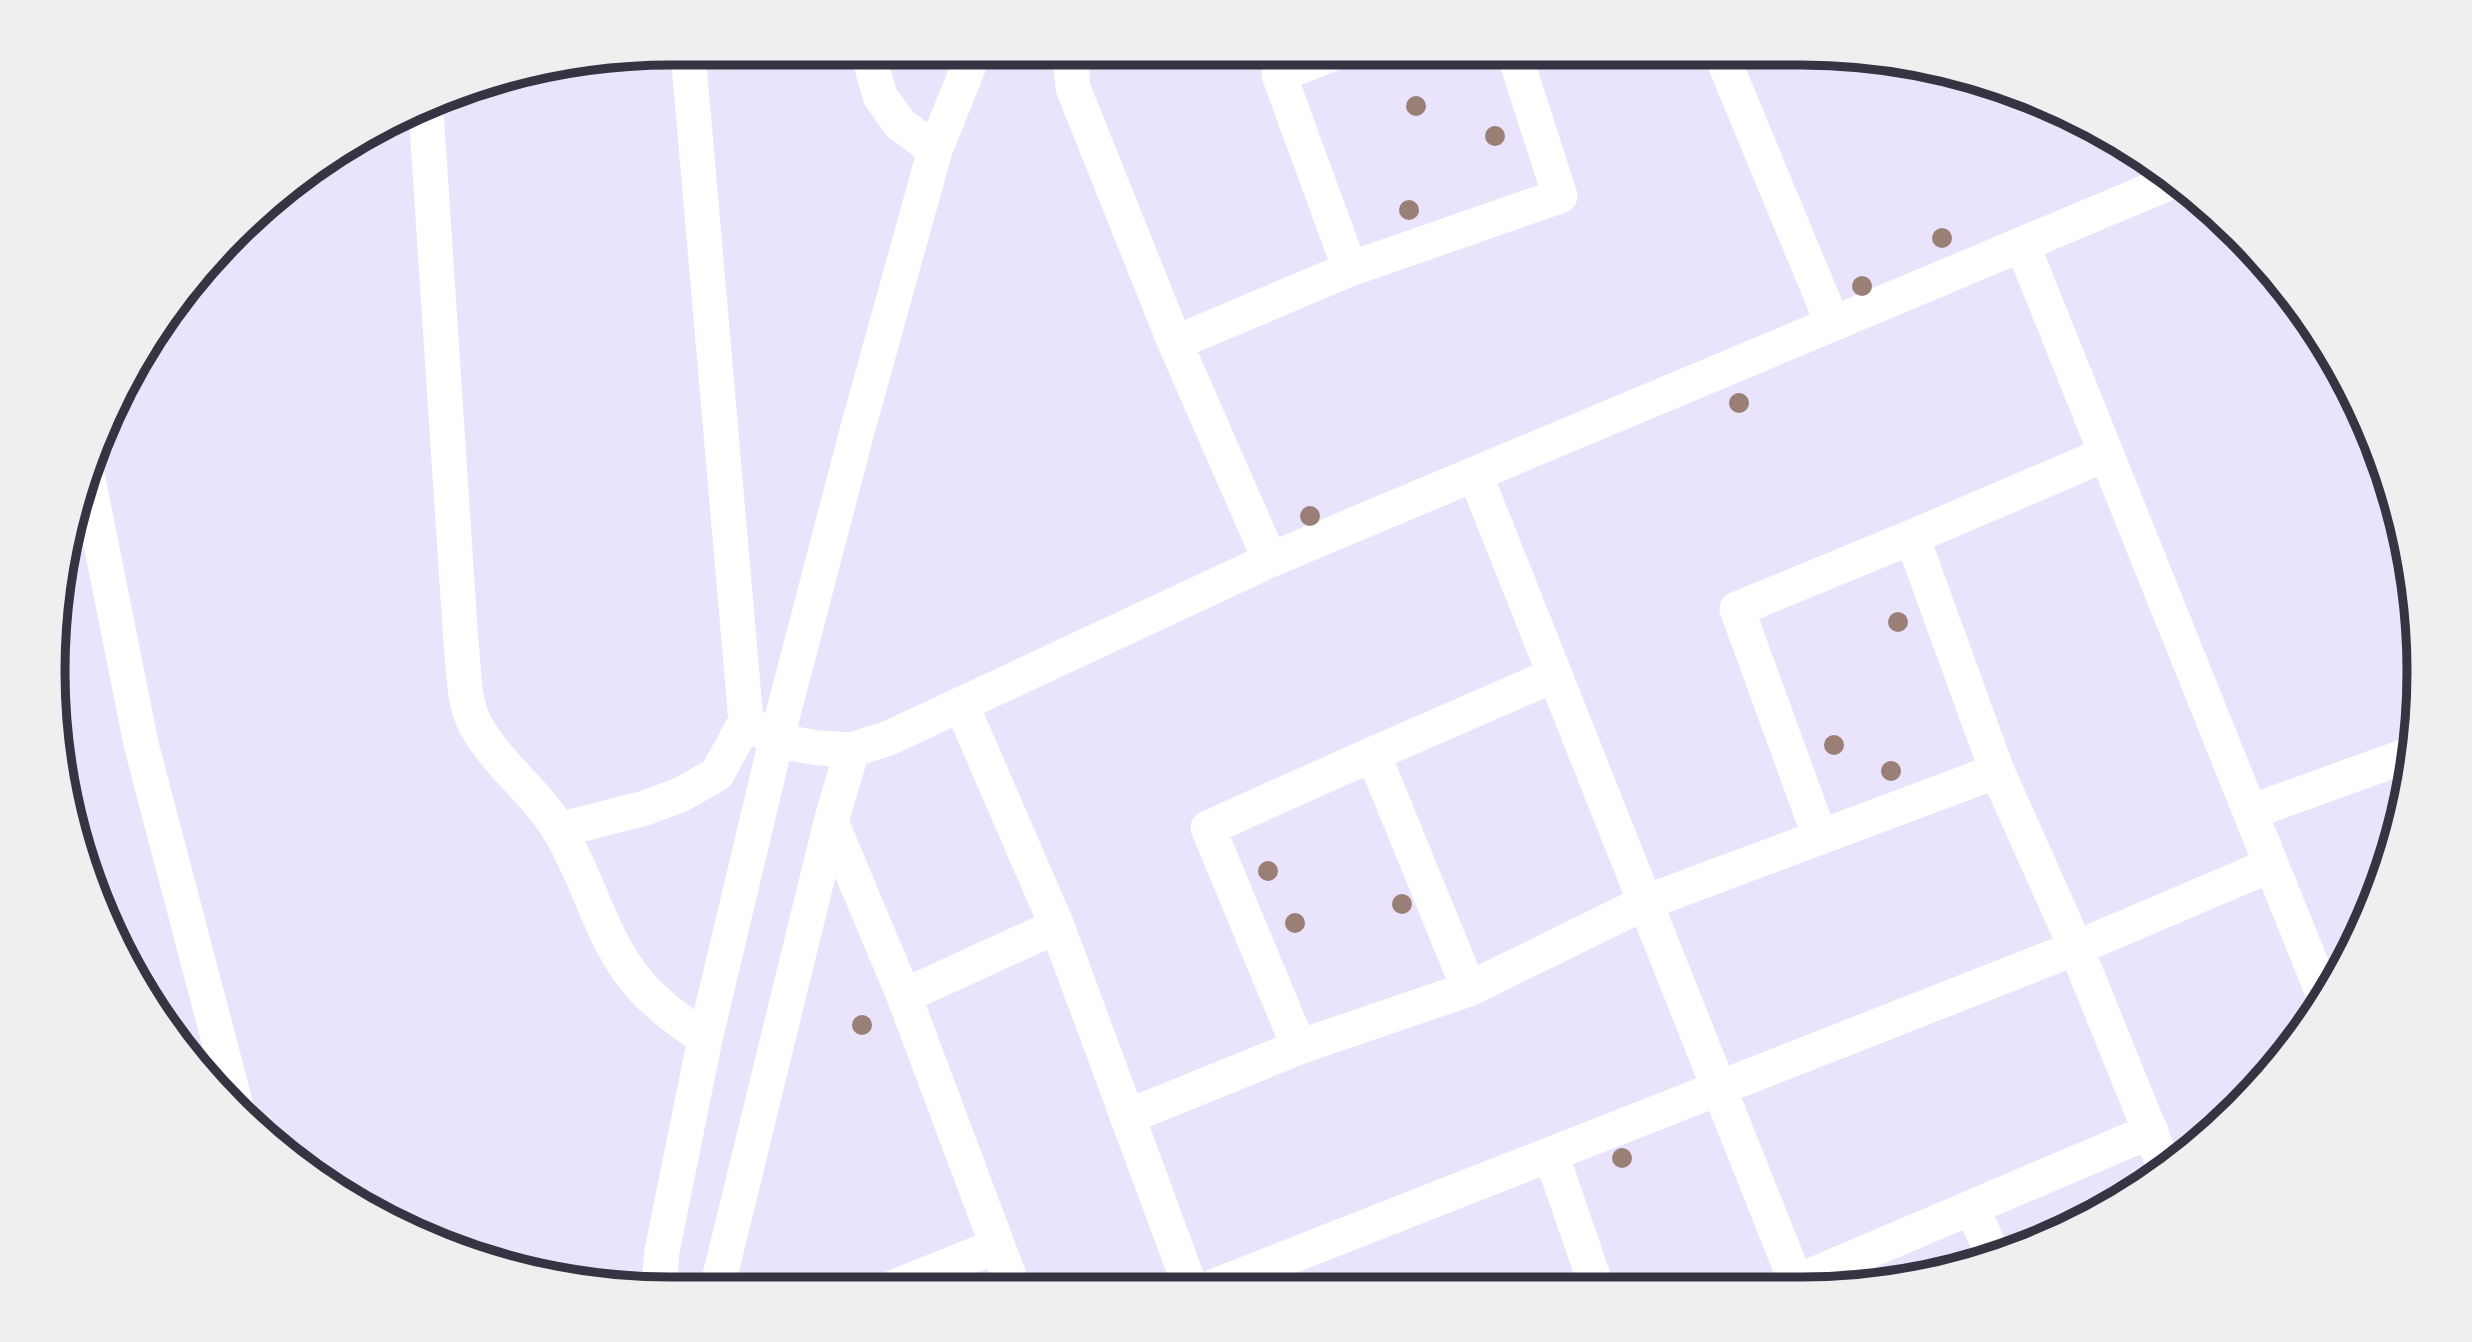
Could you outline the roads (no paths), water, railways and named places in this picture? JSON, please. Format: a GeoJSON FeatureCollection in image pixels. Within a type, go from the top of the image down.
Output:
{"type":"FeatureCollection","features":[{"type":"Feature","properties":{"kind":"street"},"geometry":{"type":"LineString","coordinates":[[559,830],[645,808],[680,795],[717,774],[746,721],[689,65]]}},
{"type":"Feature","properties":{"kind":"street"},"geometry":{"type":"LineString","coordinates":[[871,65],[880,96],[900,124],[935,150]]}},
{"type":"Feature","properties":{"kind":"street"},"geometry":{"type":"LineString","coordinates":[[660,1277],[662,1251],[705,1039],[776,741],[856,435],[935,150],[969,65]]}},
{"type":"Feature","properties":{"kind":"street"},"geometry":{"type":"LineString","coordinates":[[1071,65],[1073,88],[1175,343],[1270,560]]}},
{"type":"Feature","properties":{"kind":"street"},"geometry":{"type":"LineString","coordinates":[[1275,65],[1350,270]]}},
{"type":"Feature","properties":{"kind":"street"},"geometry":{"type":"LineString","coordinates":[[1175,343],[1350,270],[1560,196],[1518,65]]}},
{"type":"Feature","properties":{"kind":"street"},"geometry":{"type":"LineString","coordinates":[[1726,65],[1832,323]]}},
{"type":"Feature","properties":{"kind":"street"},"geometry":{"type":"LineString","coordinates":[[426,117],[461,643],[467,694],[475,725],[559,830],[618,953],[638,983],[660,1007],[705,1039]]}},
{"type":"Feature","properties":{"kind":"street"},"geometry":{"type":"LineString","coordinates":[[746,721],[776,741],[819,748],[852,750],[889,738],[1270,560],[2163,185]]}},
{"type":"Feature","properties":{"kind":"street"},"geometry":{"type":"LineString","coordinates":[[2022,244],[2319,985]]}},
{"type":"Feature","properties":{"kind":"street"},"geometry":{"type":"LineString","coordinates":[[1820,837],[1737,609],[2106,453]]}},
{"type":"Feature","properties":{"kind":"street"},"geometry":{"type":"LineString","coordinates":[[1475,474],[1790,1277]]}},
{"type":"Feature","properties":{"kind":"street"},"geometry":{"type":"LineString","coordinates":[[91,495],[141,744],[232,1089]]}},
{"type":"Feature","properties":{"kind":"street"},"geometry":{"type":"LineString","coordinates":[[1912,537],[1997,771],[2076,948],[2161,1158]]}},
{"type":"Feature","properties":{"kind":"street"},"geometry":{"type":"LineString","coordinates":[[1299,1047],[1208,828],[1554,675]]}},
{"type":"Feature","properties":{"kind":"street"},"geometry":{"type":"LineString","coordinates":[[961,704],[1057,926],[1187,1277]]}},
{"type":"Feature","properties":{"kind":"street"},"geometry":{"type":"LineString","coordinates":[[720,1277],[831,822],[852,750]]}},
{"type":"Feature","properties":{"kind":"street"},"geometry":{"type":"LineString","coordinates":[[1373,754],[1469,989]]}},
{"type":"Feature","properties":{"kind":"street"},"geometry":{"type":"LineString","coordinates":[[2250,812],[2401,758]]}},
{"type":"Feature","properties":{"kind":"street"},"geometry":{"type":"LineString","coordinates":[[1126,1116],[1299,1047],[1469,989],[1644,903],[1997,771]]}},
{"type":"Feature","properties":{"kind":"street"},"geometry":{"type":"LineString","coordinates":[[831,822],[904,996],[1009,1277]]}},
{"type":"Feature","properties":{"kind":"street"},"geometry":{"type":"LineString","coordinates":[[1238,1277],[2076,948],[2271,865]]}},
{"type":"Feature","properties":{"kind":"street"},"geometry":{"type":"LineString","coordinates":[[904,996],[1057,926]]}},
{"type":"Feature","properties":{"kind":"street"},"geometry":{"type":"LineString","coordinates":[[1810,1277],[2151,1132]]}},
{"type":"Feature","properties":{"kind":"street"},"geometry":{"type":"LineString","coordinates":[[1551,1154],[1593,1277]]}},
{"type":"Feature","properties":{"kind":"street"},"geometry":{"type":"LineString","coordinates":[[1972,1207],[1989,1247]]}},
{"type":"Feature","properties":{"kind":"street"},"geometry":{"type":"LineString","coordinates":[[919,1277],[997,1246]]}}]}
